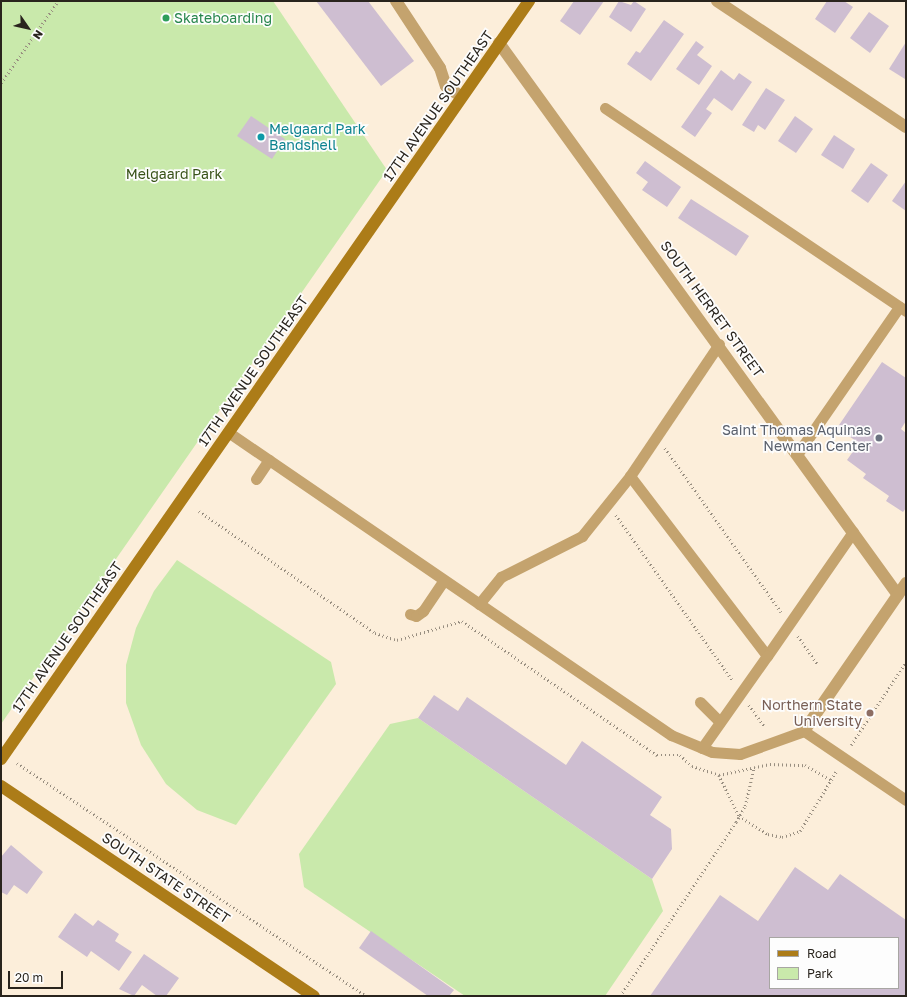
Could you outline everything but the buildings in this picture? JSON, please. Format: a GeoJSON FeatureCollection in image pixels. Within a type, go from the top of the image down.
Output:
{"type":"FeatureCollection","features":[{"type":"Feature","properties":{"kind":"street"},"geometry":{"type":"LineString","coordinates":[[396,1],[440,68],[446,86],[462,97]]}},
{"type":"Feature","properties":{"kind":"street","name":"17TH AVENUE SOUTHEAST"},"geometry":{"type":"LineString","coordinates":[[3,757],[529,1]]}},
{"type":"Feature","properties":{"kind":"street"},"geometry":{"type":"LineString","coordinates":[[717,1],[906,127]]}},
{"type":"Feature","properties":{"kind":"street","name":"SOUTH HERRET STREET"},"geometry":{"type":"LineString","coordinates":[[499,43],[719,344],[898,595]]}},
{"type":"Feature","properties":{"kind":"street"},"geometry":{"type":"LineString","coordinates":[[804,731],[906,583]]}},
{"type":"Feature","properties":{"kind":"street","name":"SOUTH STATE STREET"},"geometry":{"type":"LineString","coordinates":[[1,786],[314,996]]}},
{"type":"Feature","properties":{"kind":"lane"},"geometry":{"type":"LineString","coordinates":[[605,108],[903,309],[798,454]]}},
{"type":"Feature","properties":{"kind":"lane"},"geometry":{"type":"LineString","coordinates":[[479,604],[501,577],[585,540],[608,504],[630,476],[719,344]]}},
{"type":"Feature","properties":{"kind":"lane"},"geometry":{"type":"LineString","coordinates":[[228,432],[671,735],[712,752],[740,754],[804,731],[906,800]]}},
{"type":"Feature","properties":{"kind":"lane"},"geometry":{"type":"LineString","coordinates":[[256,479],[269,460]]}},
{"type":"Feature","properties":{"kind":"lane"},"geometry":{"type":"LineString","coordinates":[[630,476],[767,656]]}},
{"type":"Feature","properties":{"kind":"lane"},"geometry":{"type":"LineString","coordinates":[[702,748],[853,532]]}},
{"type":"Feature","properties":{"kind":"lane"},"geometry":{"type":"LineString","coordinates":[[410,614],[416,616],[423,610],[444,580]]}},
{"type":"Feature","properties":{"kind":"lane"},"geometry":{"type":"LineString","coordinates":[[700,702],[720,722]]}},
{"type":"Feature","properties":{"kind":"path"},"geometry":{"type":"LineString","coordinates":[[1,84],[58,1]]}},
{"type":"Feature","properties":{"kind":"path"},"geometry":{"type":"LineString","coordinates":[[657,436],[818,665]]}},
{"type":"Feature","properties":{"kind":"path"},"geometry":{"type":"LineString","coordinates":[[608,504],[765,728]]}},
{"type":"Feature","properties":{"kind":"path"},"geometry":{"type":"LineString","coordinates":[[199,511],[375,633],[397,640],[462,621],[657,755],[680,755],[692,766],[719,775],[754,768],[805,764],[833,781]]}},
{"type":"Feature","properties":{"kind":"path"},"geometry":{"type":"LineString","coordinates":[[3,757],[366,996]]}},
{"type":"Feature","properties":{"kind":"path"},"geometry":{"type":"LineString","coordinates":[[620,996],[739,816],[755,761]]}},
{"type":"Feature","properties":{"kind":"path"},"geometry":{"type":"LineString","coordinates":[[719,775],[739,816]]}},
{"type":"Feature","properties":{"kind":"green space","name":"Melgaard Park"},"geometry":{"type":"Polygon","coordinates":[[[1,1],[273,1],[387,170],[1,724],[1,1]]]}},
{"type":"Feature","properties":{"kind":"green space"},"geometry":{"type":"Polygon","coordinates":[[[177,560],[331,662],[336,684],[236,825],[197,810],[166,784],[141,745],[126,703],[126,665],[136,628],[154,591],[177,560]]]}},
{"type":"Feature","properties":{"kind":"green space"},"geometry":{"type":"Polygon","coordinates":[[[418,718],[652,879],[663,911],[605,996],[465,996],[304,887],[299,854],[390,724],[418,718]]]}},
{"type":"Feature","properties":{"kind":"place","name":"Skateboarding"},"geometry":{"type":"Point","coordinates":[166,18]}},
{"type":"Feature","properties":{"kind":"place","name":"Melgaard Park Bandshell"},"geometry":{"type":"Point","coordinates":[261,137]}},
{"type":"Feature","properties":{"kind":"place","name":"Saint Thomas Aquinas Newman Center"},"geometry":{"type":"Point","coordinates":[879,438]}},
{"type":"Feature","properties":{"kind":"place","name":"Northern State University"},"geometry":{"type":"Point","coordinates":[870,713]}}]}
